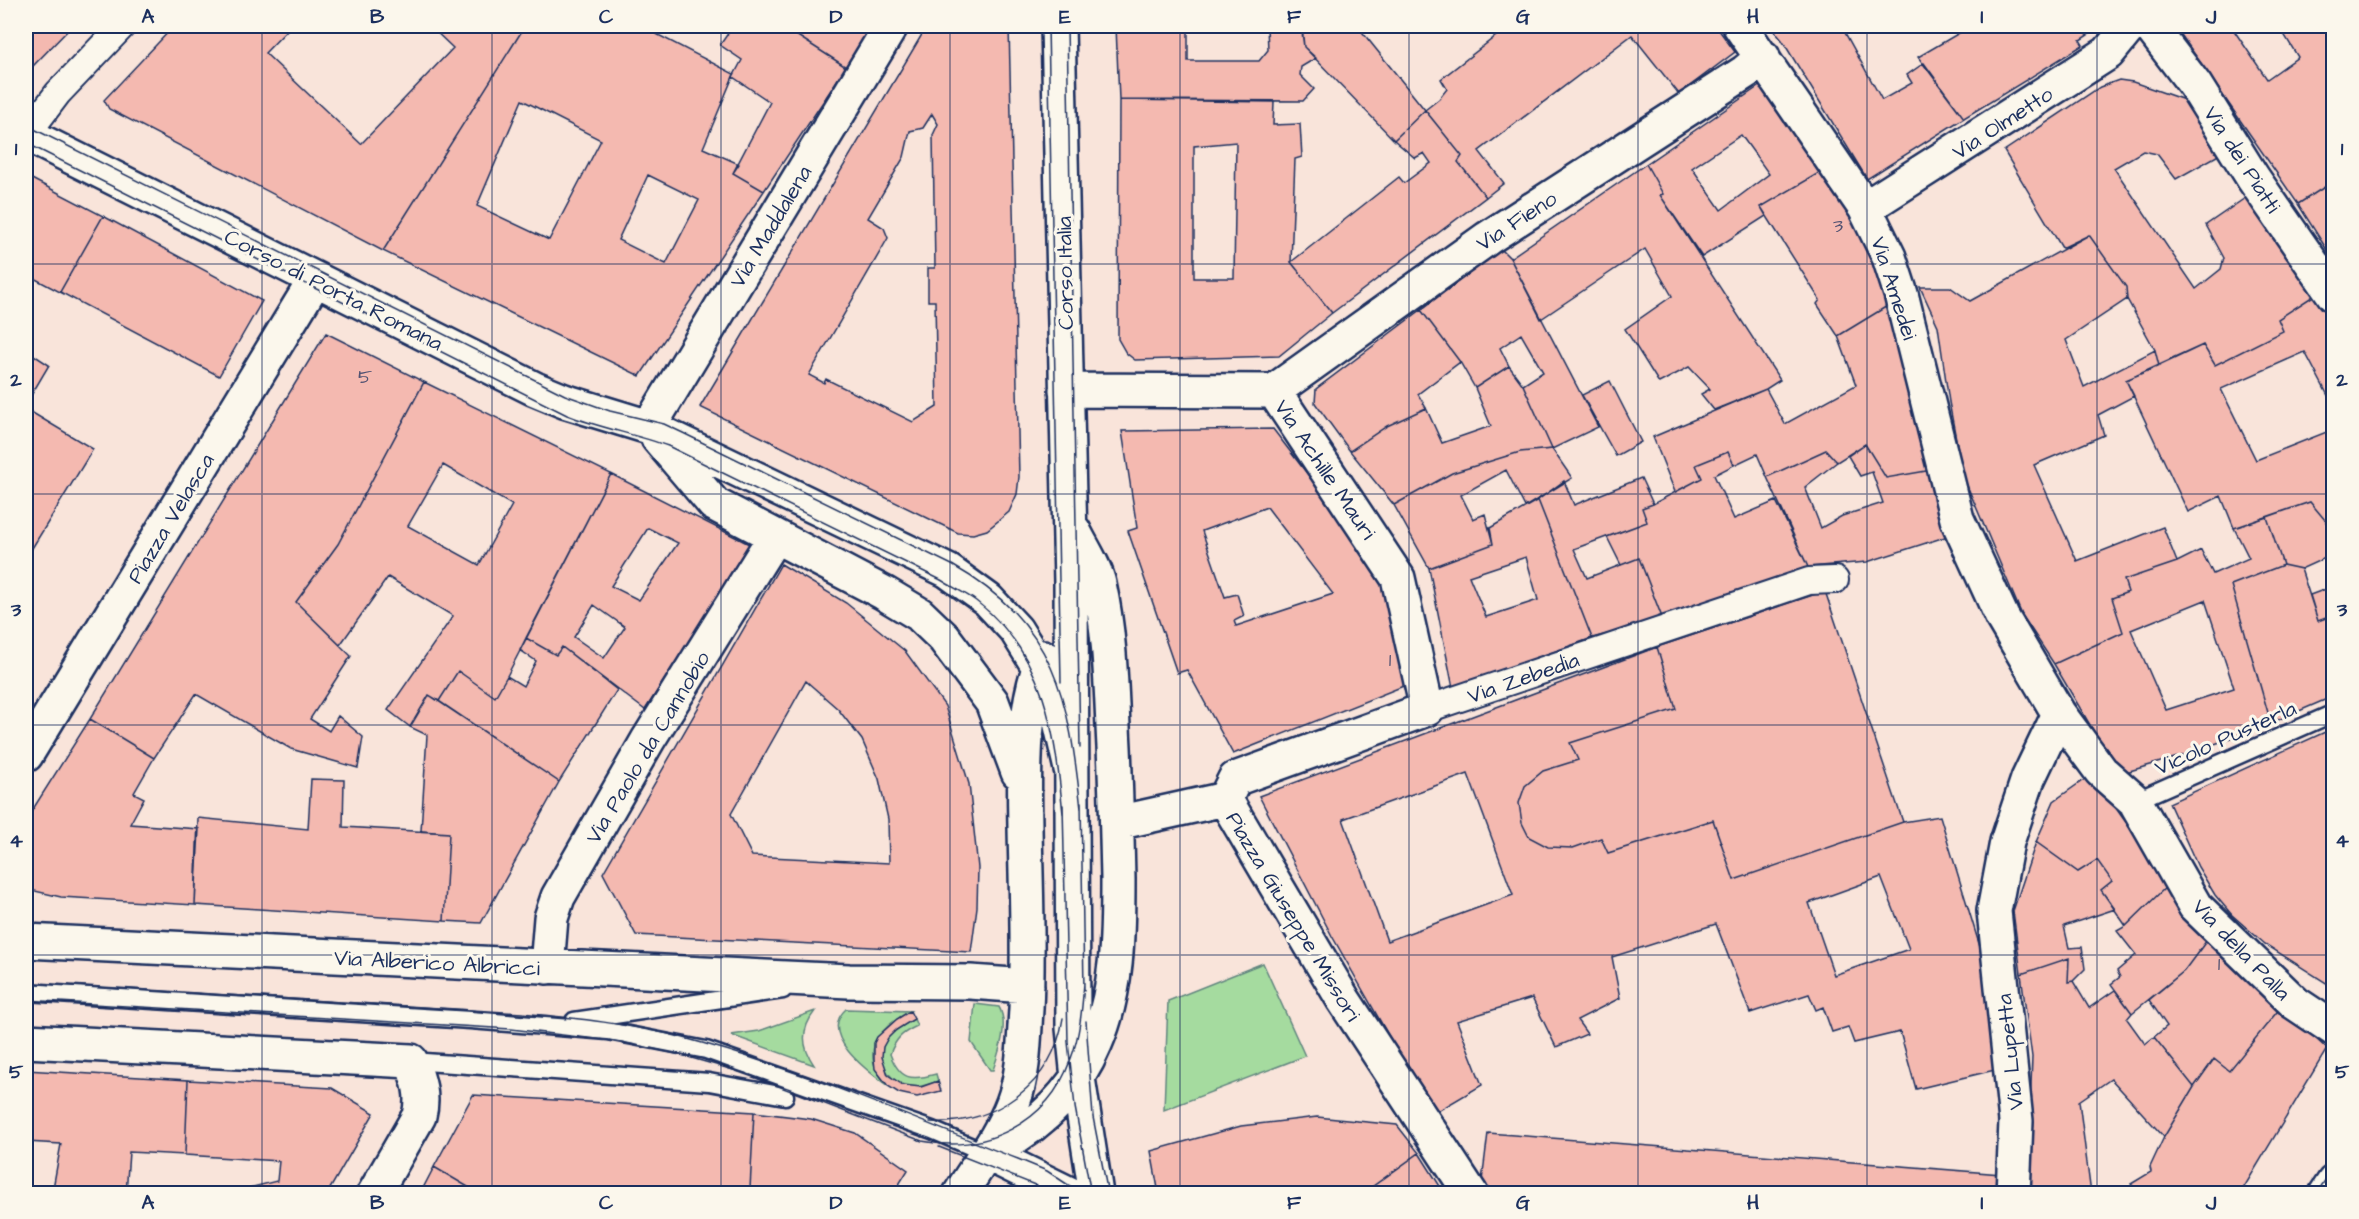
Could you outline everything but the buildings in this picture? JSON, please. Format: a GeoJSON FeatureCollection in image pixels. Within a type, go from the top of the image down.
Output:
{"type":"FeatureCollection","features":[{"type":"Feature","properties":{"kind":"street"},"geometry":{"type":"LineString","coordinates":[[26,134],[58,93],[122,26]]}},
{"type":"Feature","properties":{"kind":"street","name":"Via Maddalena"},"geometry":{"type":"LineString","coordinates":[[649,427],[891,26]]}},
{"type":"Feature","properties":{"kind":"street","name":"Corso Italia"},"geometry":{"type":"LineString","coordinates":[[1058,26],[1070,521]]}},
{"type":"Feature","properties":{"kind":"street","name":"Via Amedei"},"geometry":{"type":"LineString","coordinates":[[1740,26],[1865,208],[1889,257],[1901,294],[1957,519],[2002,617],[2059,714]]}},
{"type":"Feature","properties":{"kind":"street","name":"Via Olmetto"},"geometry":{"type":"LineString","coordinates":[[1865,208],[2108,53],[2130,26]]}},
{"type":"Feature","properties":{"kind":"street","name":"Via dei Piatti"},"geometry":{"type":"LineString","coordinates":[[2150,26],[2195,85],[2253,178],[2334,295]]}},
{"type":"Feature","properties":{"kind":"street","name":"Via Fieno"},"geometry":{"type":"LineString","coordinates":[[1274,391],[1488,237],[1745,72],[1763,57]]}},
{"type":"Feature","properties":{"kind":"street","name":"Corso di Porta Romana"},"geometry":{"type":"LineString","coordinates":[[26,134],[535,389],[564,401],[649,427],[948,571],[988,600],[1016,630],[1039,667]]}},
{"type":"Feature","properties":{"kind":"street","name":"Piazza Velasca"},"geometry":{"type":"LineString","coordinates":[[26,755],[315,280]]}},
{"type":"Feature","properties":{"kind":"street","name":"Via Achille Mauri"},"geometry":{"type":"LineString","coordinates":[[1066,390],[1274,391],[1398,578],[1427,709]]}},
{"type":"Feature","properties":{"kind":"street"},"geometry":{"type":"LineString","coordinates":[[649,427],[714,504],[919,614],[944,638],[992,702],[1024,789]]}},
{"type":"Feature","properties":{"kind":"street"},"geometry":{"type":"LineString","coordinates":[[1070,521],[1073,1028],[1078,1078],[1096,1194]]}},
{"type":"Feature","properties":{"kind":"street"},"geometry":{"type":"LineString","coordinates":[[986,1153],[1013,1140],[1035,1124],[1055,1106],[1078,1078],[1096,1043],[1109,1003],[1118,944],[1117,823],[1108,633],[1099,581],[1070,521]]}},
{"type":"Feature","properties":{"kind":"street","name":"Via Paolo da Cannobio"},"geometry":{"type":"LineString","coordinates":[[547,967],[551,918],[558,897],[648,740],[775,536]]}},
{"type":"Feature","properties":{"kind":"street","name":"Via Zebedia"},"geometry":{"type":"LineString","coordinates":[[1225,799],[1235,779],[1427,709],[1809,581],[1835,580]]}},
{"type":"Feature","properties":{"kind":"street"},"geometry":{"type":"LineString","coordinates":[[960,1194],[986,1153],[1013,1103],[1024,1042],[1027,986],[1024,789],[1029,704],[1039,667],[1060,624],[1071,583]]}},
{"type":"Feature","properties":{"kind":"street"},"geometry":{"type":"LineString","coordinates":[[1039,667],[1054,695],[1071,769]]}},
{"type":"Feature","properties":{"kind":"street","name":"Via della Palla"},"geometry":{"type":"LineString","coordinates":[[2059,714],[2101,771],[2135,801],[2195,906],[2295,1003],[2334,1029]]}},
{"type":"Feature","properties":{"kind":"street","name":"Via Lupetta"},"geometry":{"type":"LineString","coordinates":[[2013,1194],[2016,1121],[1994,911],[2010,832],[2028,779],[2059,714]]}},
{"type":"Feature","properties":{"kind":"street","name":"Piazza Giuseppe Missori"},"geometry":{"type":"LineString","coordinates":[[1117,823],[1225,799],[1343,999],[1471,1194]]}},
{"type":"Feature","properties":{"kind":"street","name":"Via Alberico Albricci"},"geometry":{"type":"LineString","coordinates":[[26,941],[849,981],[970,982],[1027,986]]}},
{"type":"Feature","properties":{"kind":"street"},"geometry":{"type":"LineString","coordinates":[[26,1041],[411,1061],[419,1080],[422,1103],[419,1116],[374,1194]]}},
{"type":"Feature","properties":{"kind":"street"},"geometry":{"type":"LineString","coordinates":[[986,1153],[1070,1194]]}},
{"type":"Feature","properties":{"kind":"street"},"geometry":{"type":"LineString","coordinates":[[2326,1194],[2334,1182]]}},
{"type":"Feature","properties":{"kind":"lane","name":"Vicolo Pusterla"},"geometry":{"type":"LineString","coordinates":[[2135,801],[2334,713]]}},
{"type":"Feature","properties":{"kind":"lane","name":"Via Alberico Albricci"},"geometry":{"type":"LineString","coordinates":[[553,1025],[849,981]]}},
{"type":"Feature","properties":{"kind":"lane","name":"Via Alberico Albricci"},"geometry":{"type":"LineString","coordinates":[[26,992],[553,1025],[608,1031],[706,1050],[932,1130],[986,1153]]}},
{"type":"Feature","properties":{"kind":"lane"},"geometry":{"type":"LineString","coordinates":[[411,1061],[709,1082],[785,1096]]}},
{"type":"Feature","properties":{"kind":"green space"},"geometry":{"type":"Polygon","coordinates":[[[1263,963],[1305,1056],[1164,1110],[1168,1001],[1263,963]]]}},
{"type":"Feature","properties":{"kind":"green space"},"geometry":{"type":"Polygon","coordinates":[[[975,1004],[999,1007],[1002,1014],[1002,1038],[993,1070],[990,1070],[971,1042],[975,1004]]]}},
{"type":"Feature","properties":{"kind":"green space"},"geometry":{"type":"Polygon","coordinates":[[[846,1009],[910,1011],[889,1026],[875,1043],[874,1063],[888,1086],[869,1072],[849,1052],[842,1041],[838,1030],[839,1019],[846,1009]]]}},
{"type":"Feature","properties":{"kind":"green space"},"geometry":{"type":"Polygon","coordinates":[[[815,1011],[807,1024],[804,1038],[814,1065],[731,1035],[759,1031],[815,1011]]]}},
{"type":"Feature","properties":{"kind":"green space"},"geometry":{"type":"Polygon","coordinates":[[[914,1019],[917,1026],[900,1037],[890,1054],[902,1074],[913,1078],[936,1074],[938,1081],[925,1086],[911,1087],[892,1078],[884,1066],[881,1053],[888,1037],[914,1019]]]}},
{"type":"Feature","properties":{"kind":"tram line"},"geometry":{"type":"LineString","coordinates":[[1048,26],[1061,682]]}},
{"type":"Feature","properties":{"kind":"tram line"},"geometry":{"type":"LineString","coordinates":[[1067,26],[1080,748]]}},
{"type":"Feature","properties":{"kind":"tram line"},"geometry":{"type":"LineString","coordinates":[[26,125],[565,395],[610,411],[664,424],[952,565],[987,588],[1014,612],[1035,639],[1051,668],[1070,732],[1081,809]]}},
{"type":"Feature","properties":{"kind":"tram line"},"geometry":{"type":"LineString","coordinates":[[26,143],[567,415],[668,446],[941,580],[972,598],[1000,622],[1018,646],[1043,697],[1056,754],[1063,814]]}},
{"type":"Feature","properties":{"kind":"tram line"},"geometry":{"type":"LineString","coordinates":[[1081,802],[1084,991]]}},
{"type":"Feature","properties":{"kind":"tram line"},"geometry":{"type":"LineString","coordinates":[[1063,805],[1068,1042],[1075,1107],[1091,1194]]}},
{"type":"Feature","properties":{"kind":"tram line"},"geometry":{"type":"LineString","coordinates":[[26,983],[522,1013],[624,1025],[727,1050],[852,1094],[1047,1171],[1082,1194]]}},
{"type":"Feature","properties":{"kind":"tram line"},"geometry":{"type":"LineString","coordinates":[[26,1000],[511,1029],[622,1042],[681,1055],[744,1073],[922,1141],[946,1144],[969,1143],[991,1138],[1030,1117],[1046,1101],[1060,1083],[1073,1052],[1080,1022],[1084,983]]}},
{"type":"Feature","properties":{"kind":"tram line"},"geometry":{"type":"LineString","coordinates":[[930,1122],[954,1121],[977,1116],[998,1108],[1017,1096],[1034,1081],[1047,1063],[1057,1042],[1063,1018]]}},
{"type":"Feature","properties":{"kind":"tram line"},"geometry":{"type":"LineString","coordinates":[[1086,1021],[1093,1117],[1108,1194]]}},
{"type":"Feature","properties":{"kind":"tram line"},"geometry":{"type":"LineString","coordinates":[[939,1147],[1035,1185],[1050,1194]]}},
{"type":"Feature","properties":{"kind":"tram line"},"geometry":{"type":"LineString","coordinates":[[2316,1194],[2334,1167]]}}]}
